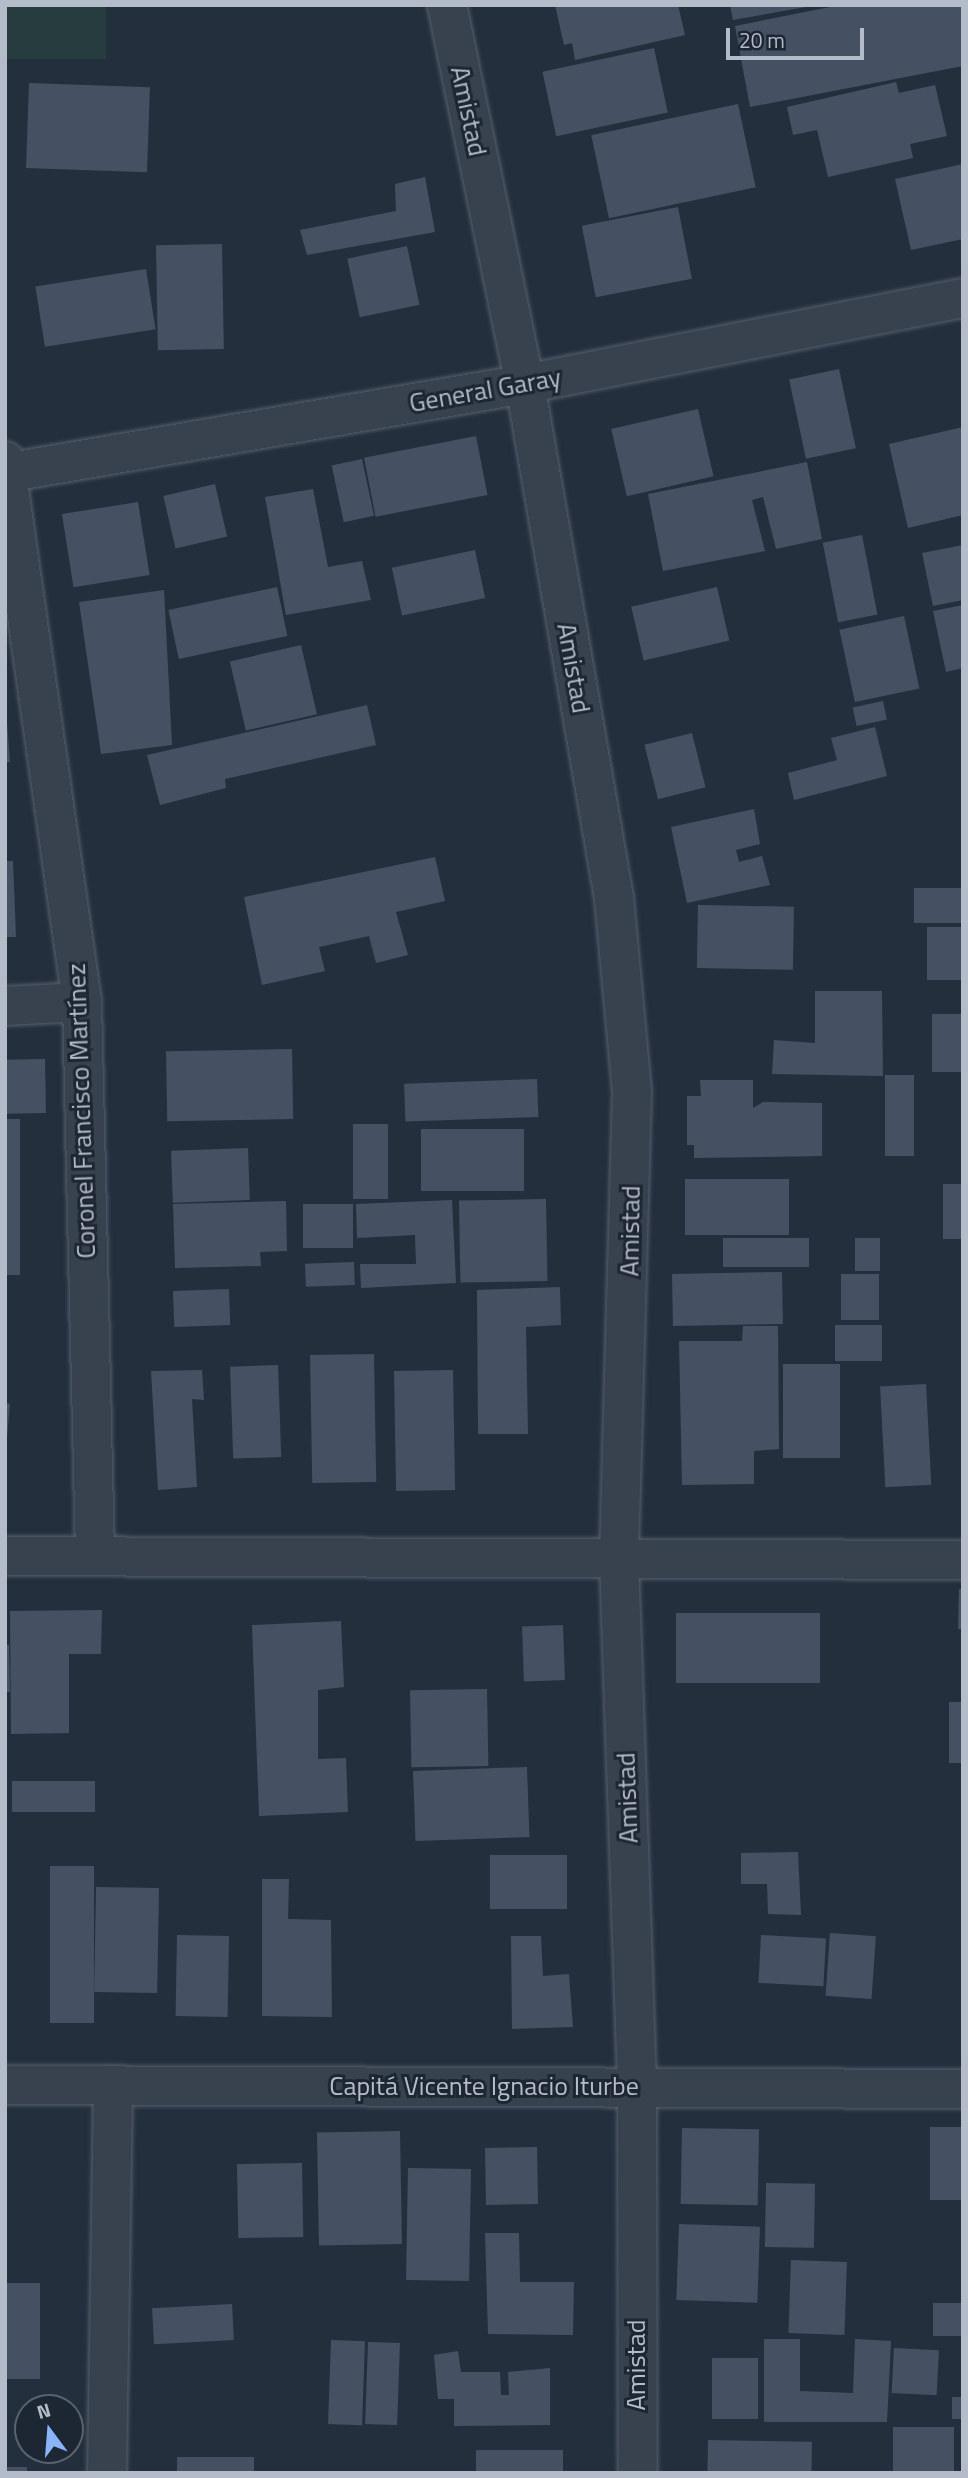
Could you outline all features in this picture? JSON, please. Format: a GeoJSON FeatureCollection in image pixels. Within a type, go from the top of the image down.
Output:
{"type":"FeatureCollection","features":[{"type":"Feature","properties":{"kind":"street","name":"Amistad"},"geometry":{"type":"LineString","coordinates":[[447,5],[526,384],[614,898],[632,1091],[619,1559],[637,2086],[638,2473]]}},
{"type":"Feature","properties":{"kind":"street","name":"General Garay"},"geometry":{"type":"LineString","coordinates":[[6,469],[526,384],[963,298]]}},
{"type":"Feature","properties":{"kind":"street","name":"Coronel Francisco Martínez"},"geometry":{"type":"LineString","coordinates":[[6,469],[82,1002],[95,1555]]}},
{"type":"Feature","properties":{"kind":"street"},"geometry":{"type":"LineString","coordinates":[[5,1006],[82,1002]]}},
{"type":"Feature","properties":{"kind":"street"},"geometry":{"type":"LineString","coordinates":[[5,1556],[963,1560]]}},
{"type":"Feature","properties":{"kind":"street","name":"Capitá Vicente Ignacio Iturbe"},"geometry":{"type":"LineString","coordinates":[[5,2085],[963,2089]]}},
{"type":"Feature","properties":{"kind":"street"},"geometry":{"type":"LineString","coordinates":[[107,2473],[113,2085]]}},
{"type":"Feature","properties":{"kind":"green space"},"geometry":{"type":"Polygon","coordinates":[[[5,5],[106,5],[106,59],[5,59],[5,5]]]}},
{"type":"Feature","properties":{"kind":"building"},"geometry":{"type":"Polygon","coordinates":[[[555,5],[678,5],[685,35],[575,60],[572,43],[564,45],[555,5]]]}},
{"type":"Feature","properties":{"kind":"building"},"geometry":{"type":"Polygon","coordinates":[[[730,5],[806,5],[806,7],[733,20],[730,5]]]}},
{"type":"Feature","properties":{"kind":"building"},"geometry":{"type":"Polygon","coordinates":[[[840,5],[963,5],[963,66],[750,107],[735,26],[840,5]]]}},
{"type":"Feature","properties":{"kind":"building"},"geometry":{"type":"Polygon","coordinates":[[[654,48],[668,113],[556,136],[542,72],[654,48]]]}},
{"type":"Feature","properties":{"kind":"building"},"geometry":{"type":"Polygon","coordinates":[[[896,82],[899,93],[935,85],[947,136],[910,144],[913,158],[828,177],[817,130],[793,135],[787,107],[896,82]]]}},
{"type":"Feature","properties":{"kind":"building"},"geometry":{"type":"Polygon","coordinates":[[[29,83],[150,87],[147,172],[26,168],[29,83]]]}},
{"type":"Feature","properties":{"kind":"building"},"geometry":{"type":"Polygon","coordinates":[[[738,104],[756,187],[609,218],[591,135],[738,104]]]}},
{"type":"Feature","properties":{"kind":"building"},"geometry":{"type":"Polygon","coordinates":[[[963,164],[963,239],[911,250],[895,179],[963,164]]]}},
{"type":"Feature","properties":{"kind":"building"},"geometry":{"type":"Polygon","coordinates":[[[425,177],[435,232],[307,255],[300,230],[396,211],[395,184],[425,177]]]}},
{"type":"Feature","properties":{"kind":"building"},"geometry":{"type":"Polygon","coordinates":[[[678,207],[692,279],[596,297],[582,226],[678,207]]]}},
{"type":"Feature","properties":{"kind":"building"},"geometry":{"type":"Polygon","coordinates":[[[222,244],[224,349],[158,350],[156,245],[222,244]]]}},
{"type":"Feature","properties":{"kind":"building"},"geometry":{"type":"Polygon","coordinates":[[[407,246],[419,305],[360,317],[347,259],[407,246]]]}},
{"type":"Feature","properties":{"kind":"building"},"geometry":{"type":"Polygon","coordinates":[[[146,269],[156,329],[45,347],[35,287],[146,269]]]}},
{"type":"Feature","properties":{"kind":"building"},"geometry":{"type":"Polygon","coordinates":[[[839,369],[856,448],[806,459],[789,380],[839,369]]]}},
{"type":"Feature","properties":{"kind":"building"},"geometry":{"type":"Polygon","coordinates":[[[698,409],[714,476],[627,496],[611,429],[698,409]]]}},
{"type":"Feature","properties":{"kind":"building"},"geometry":{"type":"Polygon","coordinates":[[[963,427],[963,515],[908,528],[889,444],[963,427]]]}},
{"type":"Feature","properties":{"kind":"building"},"geometry":{"type":"Polygon","coordinates":[[[476,436],[487,495],[376,517],[364,458],[476,436]]]}},
{"type":"Feature","properties":{"kind":"building"},"geometry":{"type":"Polygon","coordinates":[[[362,459],[374,516],[344,522],[332,465],[362,459]]]}},
{"type":"Feature","properties":{"kind":"building"},"geometry":{"type":"Polygon","coordinates":[[[807,462],[822,539],[776,549],[763,497],[752,500],[765,551],[663,571],[648,494],[807,462]]]}},
{"type":"Feature","properties":{"kind":"building"},"geometry":{"type":"Polygon","coordinates":[[[215,484],[227,537],[176,549],[163,496],[215,484]]]}},
{"type":"Feature","properties":{"kind":"building"},"geometry":{"type":"Polygon","coordinates":[[[313,489],[328,567],[362,561],[371,600],[286,615],[265,497],[313,489]]]}},
{"type":"Feature","properties":{"kind":"building"},"geometry":{"type":"Polygon","coordinates":[[[138,502],[150,575],[74,587],[62,514],[138,502]]]}},
{"type":"Feature","properties":{"kind":"building"},"geometry":{"type":"Polygon","coordinates":[[[862,535],[877,615],[838,622],[823,543],[862,535]]]}},
{"type":"Feature","properties":{"kind":"building"},"geometry":{"type":"Polygon","coordinates":[[[963,545],[963,600],[933,606],[922,553],[963,545]]]}},
{"type":"Feature","properties":{"kind":"building"},"geometry":{"type":"Polygon","coordinates":[[[475,550],[485,598],[402,616],[392,568],[475,550]]]}},
{"type":"Feature","properties":{"kind":"building"},"geometry":{"type":"Polygon","coordinates":[[[277,587],[287,636],[179,659],[168,610],[277,587]]]}},
{"type":"Feature","properties":{"kind":"building"},"geometry":{"type":"Polygon","coordinates":[[[717,587],[729,641],[644,660],[631,607],[717,587]]]}},
{"type":"Feature","properties":{"kind":"building"},"geometry":{"type":"Polygon","coordinates":[[[164,590],[172,745],[101,754],[79,602],[164,590]]]}},
{"type":"Feature","properties":{"kind":"building"},"geometry":{"type":"Polygon","coordinates":[[[963,605],[963,668],[946,672],[933,611],[963,605]]]}},
{"type":"Feature","properties":{"kind":"building"},"geometry":{"type":"Polygon","coordinates":[[[904,616],[919,688],[855,702],[839,630],[904,616]]]}},
{"type":"Feature","properties":{"kind":"building"},"geometry":{"type":"Polygon","coordinates":[[[301,645],[317,714],[246,731],[230,661],[301,645]]]}},
{"type":"Feature","properties":{"kind":"building"},"geometry":{"type":"Polygon","coordinates":[[[883,701],[887,720],[857,726],[853,707],[883,701]]]}},
{"type":"Feature","properties":{"kind":"building"},"geometry":{"type":"Polygon","coordinates":[[[367,705],[376,745],[225,779],[226,788],[160,805],[147,755],[367,705]]]}},
{"type":"Feature","properties":{"kind":"building"},"geometry":{"type":"Polygon","coordinates":[[[7,723],[10,762],[5,762],[7,723]]]}},
{"type":"Feature","properties":{"kind":"building"},"geometry":{"type":"Polygon","coordinates":[[[875,727],[887,776],[794,800],[788,773],[837,760],[831,738],[875,727]]]}},
{"type":"Feature","properties":{"kind":"building"},"geometry":{"type":"Polygon","coordinates":[[[692,733],[706,787],[658,799],[644,745],[692,733]]]}},
{"type":"Feature","properties":{"kind":"building"},"geometry":{"type":"Polygon","coordinates":[[[754,809],[760,844],[736,850],[739,862],[762,856],[770,885],[687,903],[671,827],[754,809]]]}},
{"type":"Feature","properties":{"kind":"building"},"geometry":{"type":"Polygon","coordinates":[[[435,857],[445,901],[396,912],[408,955],[376,963],[369,936],[319,947],[325,971],[262,985],[244,897],[435,857]]]}},
{"type":"Feature","properties":{"kind":"building"},"geometry":{"type":"Polygon","coordinates":[[[5,861],[13,861],[16,937],[5,937],[5,861]]]}},
{"type":"Feature","properties":{"kind":"building"},"geometry":{"type":"Polygon","coordinates":[[[914,888],[963,888],[963,923],[914,923],[914,888]]]}},
{"type":"Feature","properties":{"kind":"building"},"geometry":{"type":"Polygon","coordinates":[[[698,905],[794,907],[793,970],[697,968],[698,905]]]}},
{"type":"Feature","properties":{"kind":"building"},"geometry":{"type":"Polygon","coordinates":[[[927,927],[963,927],[963,980],[927,980],[927,927]]]}},
{"type":"Feature","properties":{"kind":"building"},"geometry":{"type":"Polygon","coordinates":[[[815,991],[882,991],[883,1076],[772,1074],[774,1040],[815,1043],[815,991]]]}},
{"type":"Feature","properties":{"kind":"building"},"geometry":{"type":"Polygon","coordinates":[[[932,1014],[963,1014],[963,1072],[932,1072],[932,1014]]]}},
{"type":"Feature","properties":{"kind":"building"},"geometry":{"type":"Polygon","coordinates":[[[292,1049],[293,1119],[167,1121],[166,1051],[292,1049]]]}},
{"type":"Feature","properties":{"kind":"building"},"geometry":{"type":"Polygon","coordinates":[[[45,1059],[46,1113],[6,1114],[5,1060],[45,1059]]]}},
{"type":"Feature","properties":{"kind":"building"},"geometry":{"type":"Polygon","coordinates":[[[885,1075],[914,1075],[914,1156],[885,1156],[885,1075]]]}},
{"type":"Feature","properties":{"kind":"building"},"geometry":{"type":"Polygon","coordinates":[[[537,1079],[538,1117],[405,1122],[404,1084],[537,1079]]]}},
{"type":"Feature","properties":{"kind":"building"},"geometry":{"type":"Polygon","coordinates":[[[700,1080],[753,1080],[753,1108],[763,1102],[822,1103],[822,1156],[694,1158],[694,1145],[687,1145],[687,1096],[701,1096],[700,1080]]]}},
{"type":"Feature","properties":{"kind":"building"},"geometry":{"type":"Polygon","coordinates":[[[5,1119],[20,1119],[20,1275],[5,1275],[5,1119]]]}},
{"type":"Feature","properties":{"kind":"building"},"geometry":{"type":"Polygon","coordinates":[[[353,1124],[388,1124],[388,1199],[353,1199],[353,1124]]]}},
{"type":"Feature","properties":{"kind":"building"},"geometry":{"type":"Polygon","coordinates":[[[421,1129],[524,1129],[524,1191],[421,1191],[421,1129]]]}},
{"type":"Feature","properties":{"kind":"building"},"geometry":{"type":"Polygon","coordinates":[[[248,1148],[250,1200],[173,1203],[171,1151],[248,1148]]]}},
{"type":"Feature","properties":{"kind":"building"},"geometry":{"type":"Polygon","coordinates":[[[685,1179],[789,1179],[789,1235],[685,1235],[685,1179]]]}},
{"type":"Feature","properties":{"kind":"building"},"geometry":{"type":"Polygon","coordinates":[[[943,1184],[963,1184],[963,1239],[943,1239],[943,1184]]]}},
{"type":"Feature","properties":{"kind":"building"},"geometry":{"type":"Polygon","coordinates":[[[546,1199],[547,1281],[460,1283],[459,1201],[546,1199]]]}},
{"type":"Feature","properties":{"kind":"building"},"geometry":{"type":"Polygon","coordinates":[[[452,1200],[456,1283],[361,1288],[360,1264],[416,1264],[415,1235],[357,1238],[356,1204],[452,1200]]]}},
{"type":"Feature","properties":{"kind":"building"},"geometry":{"type":"Polygon","coordinates":[[[286,1201],[287,1251],[260,1252],[261,1266],[175,1268],[173,1204],[286,1201]]]}},
{"type":"Feature","properties":{"kind":"building"},"geometry":{"type":"Polygon","coordinates":[[[303,1204],[353,1204],[353,1248],[303,1248],[303,1204]]]}},
{"type":"Feature","properties":{"kind":"building"},"geometry":{"type":"Polygon","coordinates":[[[723,1238],[809,1238],[809,1267],[723,1267],[723,1238]]]}},
{"type":"Feature","properties":{"kind":"building"},"geometry":{"type":"Polygon","coordinates":[[[855,1238],[880,1238],[880,1271],[855,1271],[855,1238]]]}},
{"type":"Feature","properties":{"kind":"building"},"geometry":{"type":"Polygon","coordinates":[[[354,1262],[355,1285],[306,1287],[305,1264],[354,1262]]]}},
{"type":"Feature","properties":{"kind":"building"},"geometry":{"type":"Polygon","coordinates":[[[782,1272],[783,1324],[673,1326],[672,1274],[782,1272]]]}},
{"type":"Feature","properties":{"kind":"building"},"geometry":{"type":"Polygon","coordinates":[[[841,1274],[879,1274],[879,1320],[841,1320],[841,1274]]]}},
{"type":"Feature","properties":{"kind":"building"},"geometry":{"type":"Polygon","coordinates":[[[560,1287],[561,1325],[526,1327],[528,1434],[478,1434],[477,1290],[560,1287]]]}},
{"type":"Feature","properties":{"kind":"building"},"geometry":{"type":"Polygon","coordinates":[[[229,1289],[230,1325],[174,1327],[173,1291],[229,1289]]]}},
{"type":"Feature","properties":{"kind":"building"},"geometry":{"type":"Polygon","coordinates":[[[835,1325],[882,1325],[882,1361],[835,1361],[835,1325]]]}},
{"type":"Feature","properties":{"kind":"building"},"geometry":{"type":"Polygon","coordinates":[[[743,1326],[778,1326],[779,1449],[754,1451],[754,1484],[682,1485],[679,1341],[742,1341],[743,1326]]]}},
{"type":"Feature","properties":{"kind":"building"},"geometry":{"type":"Polygon","coordinates":[[[374,1354],[376,1482],[312,1483],[310,1355],[374,1354]]]}},
{"type":"Feature","properties":{"kind":"building"},"geometry":{"type":"Polygon","coordinates":[[[783,1364],[840,1364],[840,1458],[783,1458],[783,1364]]]}},
{"type":"Feature","properties":{"kind":"building"},"geometry":{"type":"Polygon","coordinates":[[[278,1365],[281,1457],[233,1459],[230,1367],[278,1365]]]}},
{"type":"Feature","properties":{"kind":"building"},"geometry":{"type":"Polygon","coordinates":[[[202,1370],[204,1400],[192,1399],[197,1487],[158,1490],[151,1371],[202,1370]]]}},
{"type":"Feature","properties":{"kind":"building"},"geometry":{"type":"Polygon","coordinates":[[[453,1370],[455,1490],[396,1491],[394,1371],[453,1370]]]}},
{"type":"Feature","properties":{"kind":"building"},"geometry":{"type":"Polygon","coordinates":[[[926,1384],[931,1485],[885,1487],[880,1386],[926,1384]]]}},
{"type":"Feature","properties":{"kind":"building"},"geometry":{"type":"Polygon","coordinates":[[[5,1403],[10,1404],[7,1437],[5,1437],[5,1403]]]}},
{"type":"Feature","properties":{"kind":"building"},"geometry":{"type":"Polygon","coordinates":[[[959,1589],[963,1589],[963,1629],[958,1629],[959,1589]]]}},
{"type":"Feature","properties":{"kind":"building"},"geometry":{"type":"Polygon","coordinates":[[[102,1610],[101,1654],[69,1654],[69,1733],[11,1734],[10,1611],[102,1610]]]}},
{"type":"Feature","properties":{"kind":"building"},"geometry":{"type":"Polygon","coordinates":[[[676,1613],[820,1613],[820,1683],[676,1683],[676,1613]]]}},
{"type":"Feature","properties":{"kind":"building"},"geometry":{"type":"Polygon","coordinates":[[[341,1621],[344,1687],[318,1690],[318,1759],[346,1758],[348,1812],[259,1816],[252,1625],[341,1621]]]}},
{"type":"Feature","properties":{"kind":"building"},"geometry":{"type":"Polygon","coordinates":[[[563,1625],[565,1680],[524,1681],[522,1626],[563,1625]]]}},
{"type":"Feature","properties":{"kind":"building"},"geometry":{"type":"Polygon","coordinates":[[[5,1645],[9,1645],[10,1692],[5,1692],[5,1645]]]}},
{"type":"Feature","properties":{"kind":"building"},"geometry":{"type":"Polygon","coordinates":[[[487,1689],[488,1766],[411,1767],[410,1690],[487,1689]]]}},
{"type":"Feature","properties":{"kind":"building"},"geometry":{"type":"Polygon","coordinates":[[[949,1702],[963,1702],[963,1763],[949,1763],[949,1702]]]}},
{"type":"Feature","properties":{"kind":"building"},"geometry":{"type":"Polygon","coordinates":[[[527,1767],[529,1837],[416,1841],[413,1771],[527,1767]]]}},
{"type":"Feature","properties":{"kind":"building"},"geometry":{"type":"Polygon","coordinates":[[[12,1781],[95,1781],[95,1812],[12,1812],[12,1781]]]}},
{"type":"Feature","properties":{"kind":"building"},"geometry":{"type":"Polygon","coordinates":[[[798,1852],[801,1915],[768,1914],[767,1884],[741,1884],[741,1853],[798,1852]]]}},
{"type":"Feature","properties":{"kind":"building"},"geometry":{"type":"Polygon","coordinates":[[[490,1855],[567,1855],[567,1909],[490,1909],[490,1855]]]}},
{"type":"Feature","properties":{"kind":"building"},"geometry":{"type":"Polygon","coordinates":[[[50,1866],[94,1866],[94,2023],[50,2023],[50,1866]]]}},
{"type":"Feature","properties":{"kind":"building"},"geometry":{"type":"Polygon","coordinates":[[[262,1879],[289,1879],[288,1919],[331,1920],[332,2017],[262,2016],[262,1879]]]}},
{"type":"Feature","properties":{"kind":"building"},"geometry":{"type":"Polygon","coordinates":[[[96,1887],[159,1888],[157,1993],[94,1992],[96,1887]]]}},
{"type":"Feature","properties":{"kind":"building"},"geometry":{"type":"Polygon","coordinates":[[[830,1933],[876,1936],[871,1999],[826,1996],[830,1933]]]}},
{"type":"Feature","properties":{"kind":"building"},"geometry":{"type":"Polygon","coordinates":[[[177,1935],[229,1936],[228,2017],[176,2016],[177,1935]]]}},
{"type":"Feature","properties":{"kind":"building"},"geometry":{"type":"Polygon","coordinates":[[[761,1935],[826,1938],[823,1986],[758,1983],[761,1935]]]}},
{"type":"Feature","properties":{"kind":"building"},"geometry":{"type":"Polygon","coordinates":[[[511,1936],[541,1936],[543,1976],[569,1974],[573,2027],[512,2029],[511,1936]]]}},
{"type":"Feature","properties":{"kind":"building"},"geometry":{"type":"Polygon","coordinates":[[[930,2127],[963,2127],[963,2200],[930,2200],[930,2127]]]}},
{"type":"Feature","properties":{"kind":"building"},"geometry":{"type":"Polygon","coordinates":[[[682,2128],[759,2129],[758,2205],[681,2204],[682,2128]]]}},
{"type":"Feature","properties":{"kind":"building"},"geometry":{"type":"Polygon","coordinates":[[[400,2131],[402,2244],[319,2245],[317,2132],[400,2131]]]}},
{"type":"Feature","properties":{"kind":"building"},"geometry":{"type":"Polygon","coordinates":[[[537,2147],[538,2204],[486,2205],[485,2148],[537,2147]]]}},
{"type":"Feature","properties":{"kind":"building"},"geometry":{"type":"Polygon","coordinates":[[[302,2163],[303,2237],[238,2238],[237,2164],[302,2163]]]}},
{"type":"Feature","properties":{"kind":"building"},"geometry":{"type":"Polygon","coordinates":[[[408,2168],[471,2169],[469,2281],[406,2280],[408,2168]]]}},
{"type":"Feature","properties":{"kind":"building"},"geometry":{"type":"Polygon","coordinates":[[[766,2183],[815,2184],[814,2248],[765,2247],[766,2183]]]}},
{"type":"Feature","properties":{"kind":"building"},"geometry":{"type":"Polygon","coordinates":[[[679,2224],[760,2227],[757,2303],[676,2300],[679,2224]]]}},
{"type":"Feature","properties":{"kind":"building"},"geometry":{"type":"Polygon","coordinates":[[[485,2233],[519,2233],[520,2282],[574,2282],[573,2335],[488,2334],[485,2233]]]}},
{"type":"Feature","properties":{"kind":"building"},"geometry":{"type":"Polygon","coordinates":[[[791,2260],[847,2262],[844,2335],[788,2333],[791,2260]]]}},
{"type":"Feature","properties":{"kind":"building"},"geometry":{"type":"Polygon","coordinates":[[[5,2283],[40,2283],[40,2379],[5,2379],[5,2283]]]}},
{"type":"Feature","properties":{"kind":"building"},"geometry":{"type":"Polygon","coordinates":[[[933,2303],[963,2303],[963,2336],[933,2336],[933,2303]]]}},
{"type":"Feature","properties":{"kind":"building"},"geometry":{"type":"Polygon","coordinates":[[[232,2304],[234,2340],[154,2344],[152,2308],[232,2304]]]}},
{"type":"Feature","properties":{"kind":"building"},"geometry":{"type":"Polygon","coordinates":[[[764,2339],[800,2339],[800,2391],[853,2393],[855,2339],[891,2341],[887,2422],[764,2422],[764,2339]]]}},
{"type":"Feature","properties":{"kind":"building"},"geometry":{"type":"Polygon","coordinates":[[[331,2340],[365,2341],[362,2425],[328,2424],[331,2340]]]}},
{"type":"Feature","properties":{"kind":"building"},"geometry":{"type":"Polygon","coordinates":[[[368,2342],[400,2343],[397,2425],[365,2424],[368,2342]]]}},
{"type":"Feature","properties":{"kind":"building"},"geometry":{"type":"Polygon","coordinates":[[[894,2348],[939,2350],[937,2395],[892,2393],[894,2348]]]}},
{"type":"Feature","properties":{"kind":"building"},"geometry":{"type":"Polygon","coordinates":[[[458,2351],[461,2372],[500,2372],[501,2395],[509,2395],[508,2372],[550,2368],[550,2425],[454,2426],[454,2399],[438,2399],[434,2355],[458,2351]]]}},
{"type":"Feature","properties":{"kind":"building"},"geometry":{"type":"Polygon","coordinates":[[[712,2358],[758,2358],[758,2419],[712,2419],[712,2358]]]}},
{"type":"Feature","properties":{"kind":"building"},"geometry":{"type":"Polygon","coordinates":[[[952,2397],[963,2397],[963,2419],[952,2419],[952,2397]]]}},
{"type":"Feature","properties":{"kind":"building"},"geometry":{"type":"Polygon","coordinates":[[[893,2427],[954,2427],[954,2473],[893,2473],[893,2427]]]}},
{"type":"Feature","properties":{"kind":"building"},"geometry":{"type":"Polygon","coordinates":[[[708,2440],[812,2442],[811,2473],[707,2473],[708,2440]]]}},
{"type":"Feature","properties":{"kind":"building"},"geometry":{"type":"Polygon","coordinates":[[[476,2450],[563,2450],[563,2473],[476,2473],[476,2450]]]}},
{"type":"Feature","properties":{"kind":"building"},"geometry":{"type":"Polygon","coordinates":[[[177,2457],[254,2457],[254,2473],[177,2473],[177,2457]]]}},
{"type":"Feature","properties":{"kind":"building"},"geometry":{"type":"Polygon","coordinates":[[[5,2467],[27,2467],[27,2473],[5,2473],[5,2467]]]}}]}
